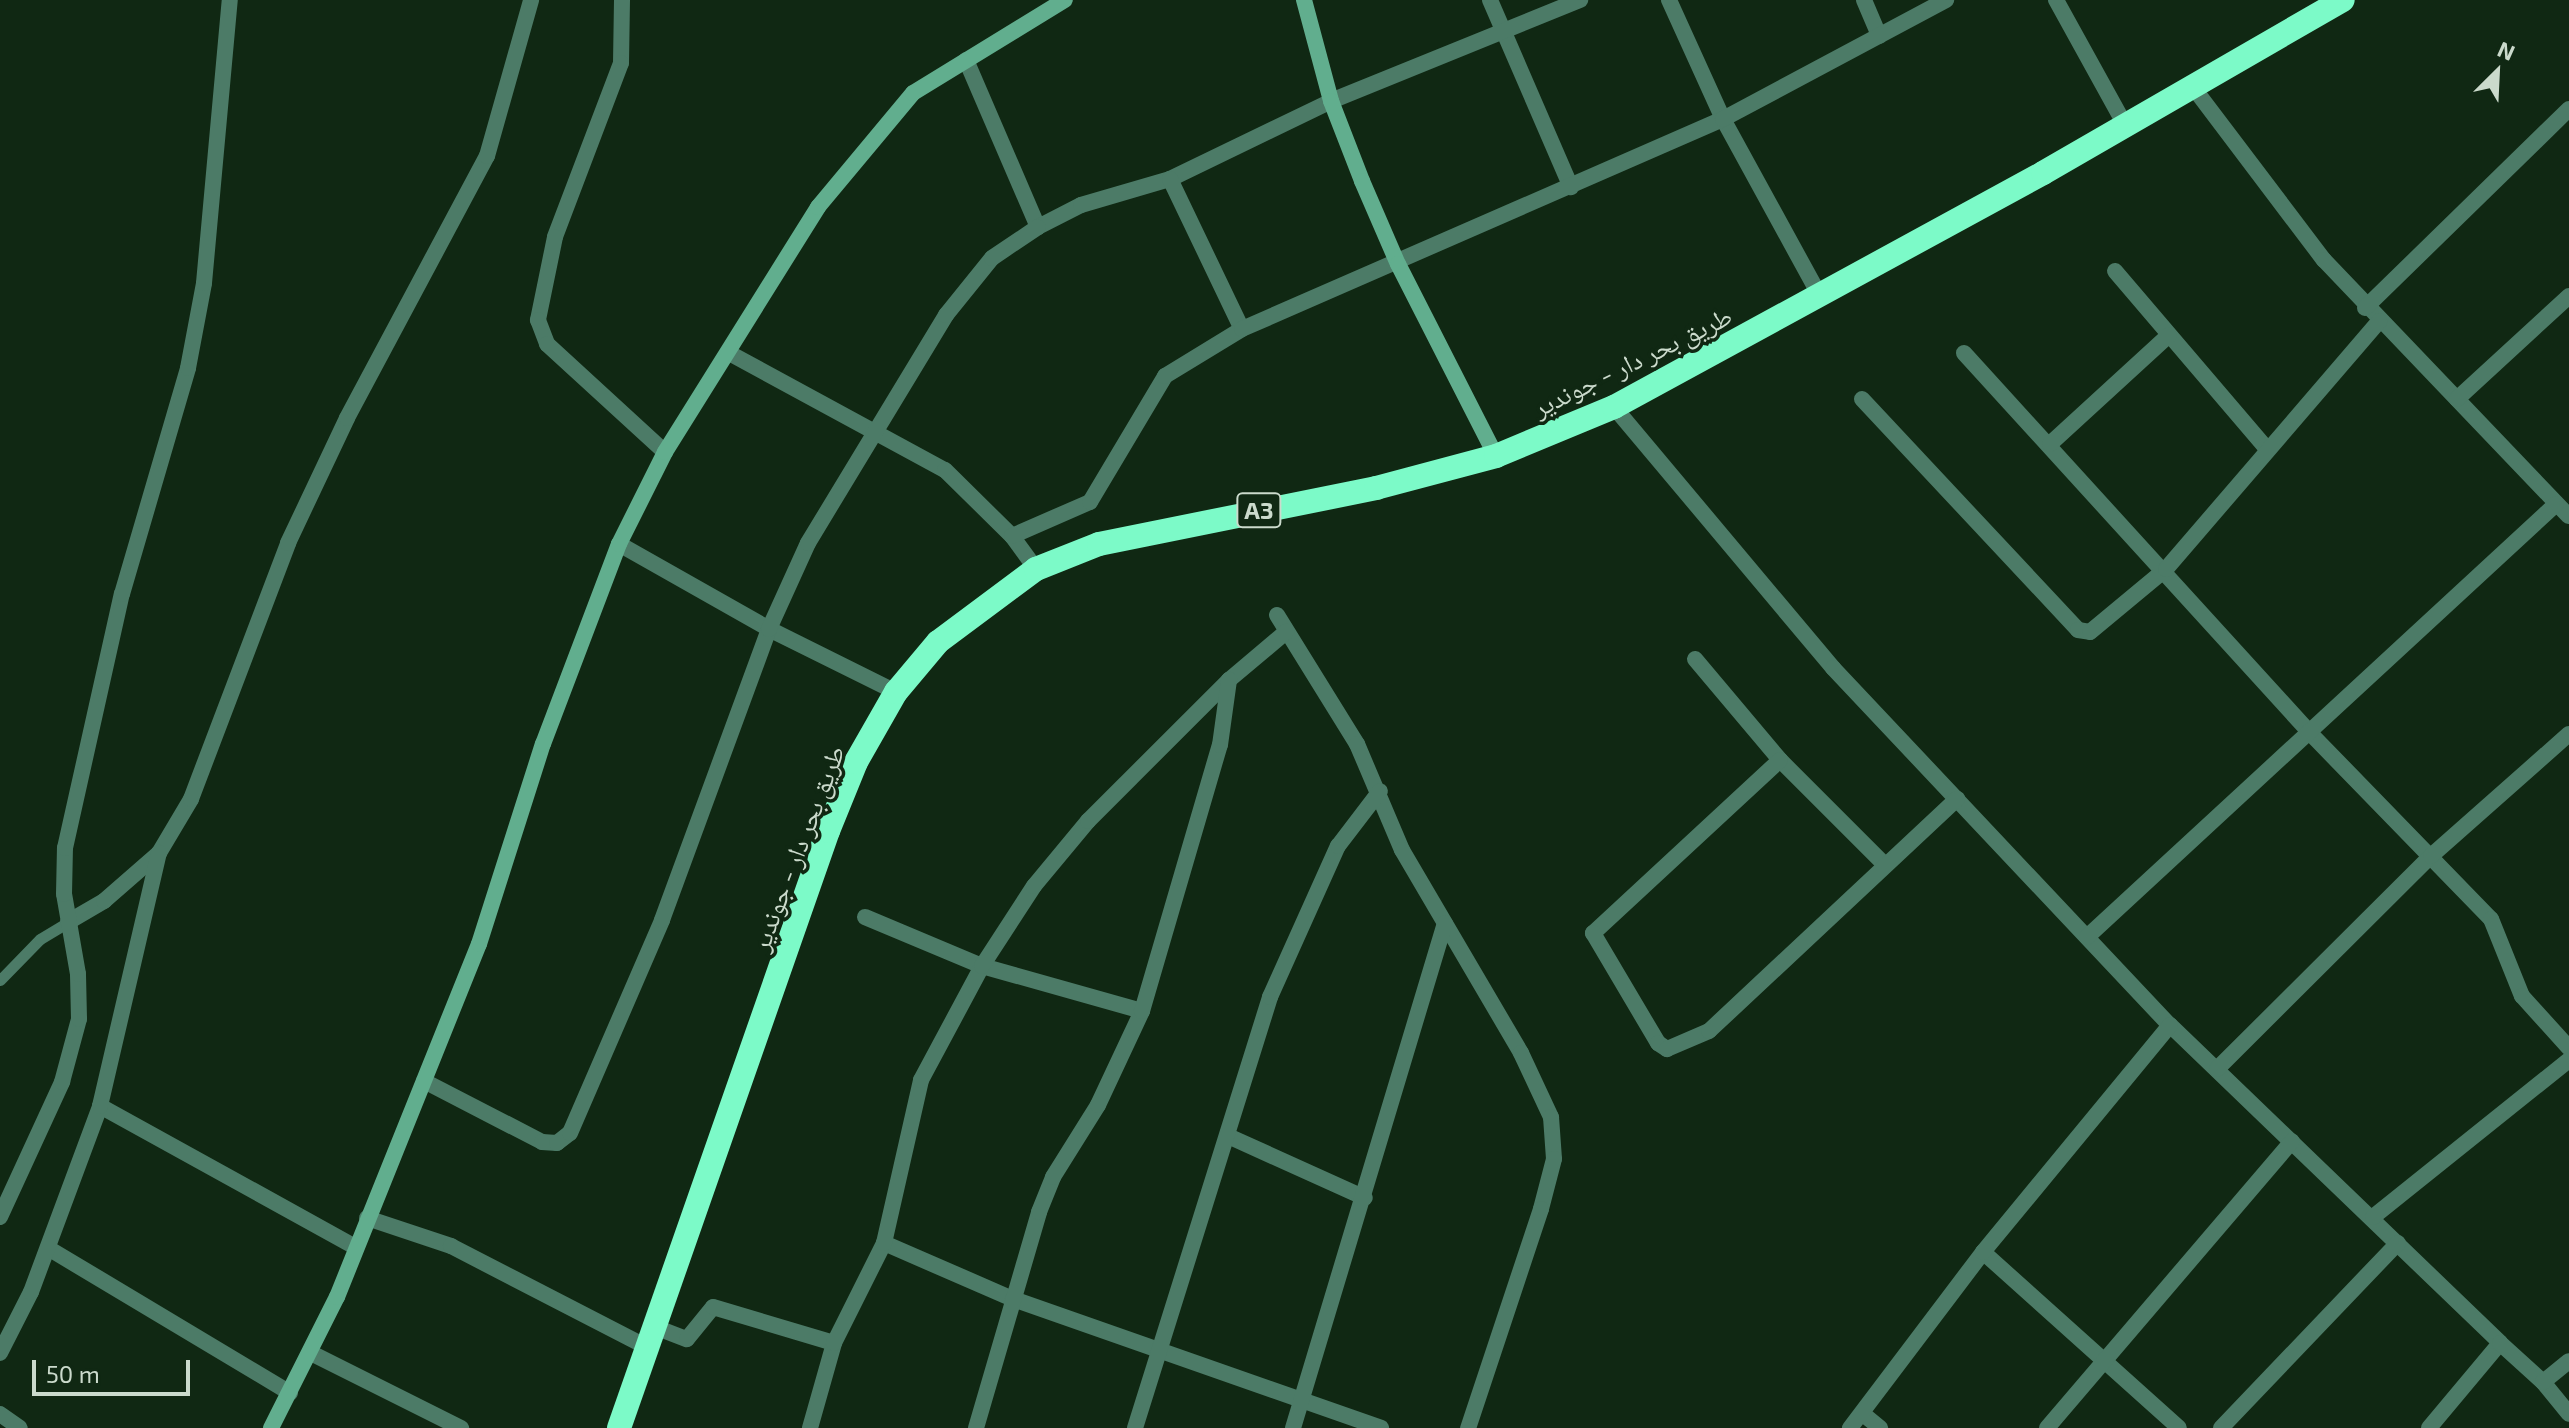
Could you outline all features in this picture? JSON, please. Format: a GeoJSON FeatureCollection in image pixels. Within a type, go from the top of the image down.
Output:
{"type":"FeatureCollection","features":[{"type":"Feature","properties":{"kind":"highway","name":"طريق بحر دار - جوندير"},"geometry":{"type":"LineString","coordinates":[[619,1428],[828,831],[856,762],[896,692],[938,642],[1036,569],[1099,544],[1376,488],[1496,456],[1614,407],[1820,296],[2343,0]]}},
{"type":"Feature","properties":{"kind":"street"},"geometry":{"type":"LineString","coordinates":[[0,1217],[62,1082],[79,1019],[68,922],[65,848],[74,795],[122,594],[188,368],[204,283],[230,0]]}},
{"type":"Feature","properties":{"kind":"street"},"geometry":{"type":"LineString","coordinates":[[0,1353],[48,1248],[100,1106],[159,853],[191,799],[288,543],[487,156],[531,0]]}},
{"type":"Feature","properties":{"kind":"street"},"geometry":{"type":"LineString","coordinates":[[622,0],[621,63],[560,222],[538,320],[547,344],[665,452]]}},
{"type":"Feature","properties":{"kind":"street"},"geometry":{"type":"LineString","coordinates":[[271,1428],[311,1353],[424,1081],[479,944],[543,744],[619,544],[665,452],[731,354],[818,207],[913,93],[1065,0]]}},
{"type":"Feature","properties":{"kind":"street"},"geometry":{"type":"LineString","coordinates":[[1304,0],[1331,101],[1398,264],[1496,456]]}},
{"type":"Feature","properties":{"kind":"street"},"geometry":{"type":"LineString","coordinates":[[1490,0],[1501,33],[1571,187]]}},
{"type":"Feature","properties":{"kind":"street"},"geometry":{"type":"LineString","coordinates":[[424,1081],[542,1142],[557,1143],[570,1133],[662,920],[769,629],[808,543],[946,315],[992,258],[1038,227],[1081,205],[1170,179],[1331,101],[1580,0]]}},
{"type":"Feature","properties":{"kind":"street"},"geometry":{"type":"LineString","coordinates":[[1669,0],[1723,119],[1820,296]]}},
{"type":"Feature","properties":{"kind":"street"},"geometry":{"type":"LineString","coordinates":[[1864,0],[1879,36]]}},
{"type":"Feature","properties":{"kind":"street"},"geometry":{"type":"LineString","coordinates":[[1012,536],[1090,502],[1165,376],[1242,329],[1398,264],[1723,119],[1946,0]]}},
{"type":"Feature","properties":{"kind":"street"},"geometry":{"type":"LineString","coordinates":[[2056,0],[2125,125]]}},
{"type":"Feature","properties":{"kind":"street"},"geometry":{"type":"LineString","coordinates":[[966,60],[1038,227]]}},
{"type":"Feature","properties":{"kind":"street"},"geometry":{"type":"LineString","coordinates":[[2193,87],[2365,308],[2569,516]]}},
{"type":"Feature","properties":{"kind":"street"},"geometry":{"type":"LineString","coordinates":[[2365,308],[2569,109]]}},
{"type":"Feature","properties":{"kind":"street"},"geometry":{"type":"LineString","coordinates":[[1170,179],[1242,329]]}},
{"type":"Feature","properties":{"kind":"street"},"geometry":{"type":"LineString","coordinates":[[2115,271],[2268,450]]}},
{"type":"Feature","properties":{"kind":"street"},"geometry":{"type":"LineString","coordinates":[[2457,399],[2569,296]]}},
{"type":"Feature","properties":{"kind":"street"},"geometry":{"type":"LineString","coordinates":[[1862,399],[2078,630],[2102,628],[2166,569],[2379,321]]}},
{"type":"Feature","properties":{"kind":"street"},"geometry":{"type":"LineString","coordinates":[[2050,444],[2169,335]]}},
{"type":"Feature","properties":{"kind":"street"},"geometry":{"type":"LineString","coordinates":[[1964,353],[2166,569],[2311,734],[2491,919],[2522,996],[2569,1048]]}},
{"type":"Feature","properties":{"kind":"street"},"geometry":{"type":"LineString","coordinates":[[731,354],[945,470],[1012,536],[1036,569]]}},
{"type":"Feature","properties":{"kind":"street"},"geometry":{"type":"LineString","coordinates":[[1614,407],[1833,668],[2170,1025],[2543,1382],[2569,1414]]}},
{"type":"Feature","properties":{"kind":"street"},"geometry":{"type":"LineString","coordinates":[[2087,937],[2223,808],[2311,734],[2556,504]]}},
{"type":"Feature","properties":{"kind":"street"},"geometry":{"type":"LineString","coordinates":[[619,544],[769,629],[896,692]]}},
{"type":"Feature","properties":{"kind":"street"},"geometry":{"type":"LineString","coordinates":[[1277,615],[1357,744],[1380,791],[1402,850],[1545,1104],[1554,1159],[1468,1428]]}},
{"type":"Feature","properties":{"kind":"street"},"geometry":{"type":"LineString","coordinates":[[810,1428],[834,1343],[884,1243],[921,1080],[982,966],[1034,886],[1088,821],[1229,680],[1286,632]]}},
{"type":"Feature","properties":{"kind":"street"},"geometry":{"type":"LineString","coordinates":[[1695,659],[1780,760],[1885,865]]}},
{"type":"Feature","properties":{"kind":"street"},"geometry":{"type":"LineString","coordinates":[[976,1428],[1013,1299],[1053,1177],[1098,1105],[1142,1011],[1220,745],[1229,680]]}},
{"type":"Feature","properties":{"kind":"street"},"geometry":{"type":"LineString","coordinates":[[2217,1069],[2431,856],[2569,734]]}},
{"type":"Feature","properties":{"kind":"street"},"geometry":{"type":"LineString","coordinates":[[1780,760],[1593,933],[1658,1043],[1667,1049],[1709,1031],[1957,799]]}},
{"type":"Feature","properties":{"kind":"street"},"geometry":{"type":"LineString","coordinates":[[1135,1428],[1270,997],[1338,846],[1380,791]]}},
{"type":"Feature","properties":{"kind":"street"},"geometry":{"type":"LineString","coordinates":[[68,922],[104,901],[159,853]]}},
{"type":"Feature","properties":{"kind":"street"},"geometry":{"type":"LineString","coordinates":[[865,917],[982,966],[1142,1011]]}},
{"type":"Feature","properties":{"kind":"street"},"geometry":{"type":"LineString","coordinates":[[1293,1428],[1365,1198],[1445,923]]}},
{"type":"Feature","properties":{"kind":"street"},"geometry":{"type":"LineString","coordinates":[[1850,1428],[1983,1252],[2170,1025]]}},
{"type":"Feature","properties":{"kind":"street"},"geometry":{"type":"LineString","coordinates":[[2373,1217],[2569,1060]]}},
{"type":"Feature","properties":{"kind":"street"},"geometry":{"type":"LineString","coordinates":[[100,1106],[355,1247]]}},
{"type":"Feature","properties":{"kind":"street"},"geometry":{"type":"LineString","coordinates":[[1228,1136],[1365,1198]]}},
{"type":"Feature","properties":{"kind":"street"},"geometry":{"type":"LineString","coordinates":[[2047,1428],[2292,1141]]}},
{"type":"Feature","properties":{"kind":"street"},"geometry":{"type":"LineString","coordinates":[[367,1218],[451,1246],[651,1337],[687,1339],[713,1307],[834,1343]]}},
{"type":"Feature","properties":{"kind":"street"},"geometry":{"type":"LineString","coordinates":[[884,1243],[1013,1299],[1381,1428]]}},
{"type":"Feature","properties":{"kind":"street"},"geometry":{"type":"LineString","coordinates":[[2221,1428],[2398,1243]]}},
{"type":"Feature","properties":{"kind":"street"},"geometry":{"type":"LineString","coordinates":[[48,1248],[290,1393]]}},
{"type":"Feature","properties":{"kind":"street"},"geometry":{"type":"LineString","coordinates":[[1983,1252],[2179,1428]]}},
{"type":"Feature","properties":{"kind":"street"},"geometry":{"type":"LineString","coordinates":[[2429,1428],[2500,1343]]}},
{"type":"Feature","properties":{"kind":"street"},"geometry":{"type":"LineString","coordinates":[[311,1353],[461,1428]]}},
{"type":"Feature","properties":{"kind":"street"},"geometry":{"type":"LineString","coordinates":[[2543,1382],[2569,1361]]}},
{"type":"Feature","properties":{"kind":"street"},"geometry":{"type":"LineString","coordinates":[[0,1414],[20,1428]]}},
{"type":"Feature","properties":{"kind":"street"},"geometry":{"type":"LineString","coordinates":[[1863,1414],[1880,1428]]}},
{"type":"Feature","properties":{"kind":"lane"},"geometry":{"type":"LineString","coordinates":[[0,980],[40,939],[68,922]]}}]}
